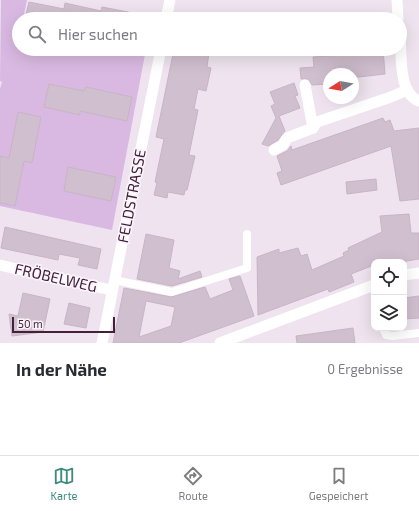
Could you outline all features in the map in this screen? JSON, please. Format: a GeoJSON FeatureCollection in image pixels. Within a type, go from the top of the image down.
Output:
{"type":"FeatureCollection","features":[{"type":"Feature","properties":{"kind":"street"},"geometry":{"type":"LineString","coordinates":[[167,12],[170,0]]}},
{"type":"Feature","properties":{"kind":"street"},"geometry":{"type":"LineString","coordinates":[[397,0],[398,12]]}},
{"type":"Feature","properties":{"kind":"street","name":"FELDSTRASSE"},"geometry":{"type":"LineString","coordinates":[[102,343],[160,56]]}},
{"type":"Feature","properties":{"kind":"street"},"geometry":{"type":"LineString","coordinates":[[402,56],[404,79],[407,90],[414,99],[419,101]]}},
{"type":"Feature","properties":{"kind":"street"},"geometry":{"type":"LineString","coordinates":[[304,85],[313,128]]}},
{"type":"Feature","properties":{"kind":"street"},"geometry":{"type":"LineString","coordinates":[[274,150],[282,145],[287,138],[313,128],[317,122],[391,97],[407,90]]}},
{"type":"Feature","properties":{"kind":"street","name":"FRÖBELWEG"},"geometry":{"type":"LineString","coordinates":[[0,265],[113,285]]}},
{"type":"Feature","properties":{"kind":"street"},"geometry":{"type":"LineString","coordinates":[[407,275],[419,273]]}},
{"type":"Feature","properties":{"kind":"street"},"geometry":{"type":"LineString","coordinates":[[220,343],[371,286]]}},
{"type":"Feature","properties":{"kind":"lane"},"geometry":{"type":"LineString","coordinates":[[113,285],[172,292],[247,268],[247,234]]}},
{"type":"Feature","properties":{"kind":"lane"},"geometry":{"type":"LineString","coordinates":[[384,331],[386,335],[393,336],[419,333]]}},
{"type":"Feature","properties":{"kind":"shaded area"},"geometry":{"type":"Polygon","coordinates":[[[1,0],[27,0],[24,12],[12,12],[12,56],[145,56],[112,230],[0,206],[0,89],[2,82],[0,81],[1,0]]]}},
{"type":"Feature","properties":{"kind":"building"},"geometry":{"type":"Polygon","coordinates":[[[29,2],[64,9],[65,3],[101,11],[102,7],[128,12],[27,12],[29,2]]]}},
{"type":"Feature","properties":{"kind":"building"},"geometry":{"type":"Polygon","coordinates":[[[173,56],[209,56],[207,67],[211,68],[206,91],[198,89],[194,109],[198,110],[189,155],[195,156],[187,190],[185,190],[184,195],[168,192],[167,198],[154,195],[157,183],[155,182],[164,139],[156,137],[173,56]]]}},
{"type":"Feature","properties":{"kind":"building"},"geometry":{"type":"Polygon","coordinates":[[[384,56],[385,74],[359,77],[359,68],[323,68],[323,84],[312,85],[308,79],[301,79],[300,68],[314,67],[313,57],[384,56]]]}},
{"type":"Feature","properties":{"kind":"building"},"geometry":{"type":"Polygon","coordinates":[[[294,83],[298,95],[295,96],[300,108],[279,116],[285,131],[278,140],[268,146],[262,144],[276,118],[271,106],[275,104],[270,92],[294,83]]]}},
{"type":"Feature","properties":{"kind":"building"},"geometry":{"type":"Polygon","coordinates":[[[49,84],[84,91],[86,87],[132,97],[127,121],[80,111],[80,115],[44,107],[49,84]]]}},
{"type":"Feature","properties":{"kind":"building"},"geometry":{"type":"Polygon","coordinates":[[[18,112],[41,117],[32,163],[24,161],[15,206],[0,203],[0,156],[9,158],[18,112]]]}},
{"type":"Feature","properties":{"kind":"building"},"geometry":{"type":"Polygon","coordinates":[[[383,118],[385,122],[390,120],[394,131],[419,128],[419,199],[400,201],[391,146],[281,185],[277,173],[282,171],[277,156],[287,151],[291,146],[292,150],[383,118]]]}},
{"type":"Feature","properties":{"kind":"building"},"geometry":{"type":"Polygon","coordinates":[[[68,167],[116,177],[111,201],[64,191],[68,167]]]}},
{"type":"Feature","properties":{"kind":"building"},"geometry":{"type":"Polygon","coordinates":[[[376,179],[377,190],[347,194],[346,182],[376,179]]]}},
{"type":"Feature","properties":{"kind":"building"},"geometry":{"type":"Polygon","coordinates":[[[409,214],[411,233],[419,233],[419,259],[407,261],[407,259],[371,259],[371,266],[351,274],[354,282],[329,292],[328,289],[258,315],[257,257],[279,249],[279,253],[298,248],[301,256],[307,254],[312,270],[344,256],[343,253],[349,250],[348,248],[382,232],[380,216],[409,214]]]}},
{"type":"Feature","properties":{"kind":"building"},"geometry":{"type":"Polygon","coordinates":[[[5,227],[101,249],[97,269],[78,265],[80,258],[59,254],[58,260],[1,248],[5,227]]]}},
{"type":"Feature","properties":{"kind":"building"},"geometry":{"type":"Polygon","coordinates":[[[146,234],[174,240],[169,268],[180,271],[178,279],[200,271],[202,277],[172,286],[137,279],[146,234]]]}},
{"type":"Feature","properties":{"kind":"building"},"geometry":{"type":"Polygon","coordinates":[[[240,276],[254,316],[179,343],[113,343],[124,288],[171,297],[205,287],[210,299],[233,290],[229,279],[240,276]],[[146,301],[139,337],[171,326],[175,307],[146,301]]]}},
{"type":"Feature","properties":{"kind":"building"},"geometry":{"type":"Polygon","coordinates":[[[23,293],[50,299],[43,332],[12,336],[9,314],[18,316],[23,293]]]}},
{"type":"Feature","properties":{"kind":"building"},"geometry":{"type":"Polygon","coordinates":[[[419,296],[419,318],[407,319],[407,298],[419,296]]]}},
{"type":"Feature","properties":{"kind":"building"},"geometry":{"type":"Polygon","coordinates":[[[69,303],[90,308],[86,328],[64,324],[69,303]]]}},
{"type":"Feature","properties":{"kind":"building"},"geometry":{"type":"Polygon","coordinates":[[[353,328],[355,343],[297,343],[296,336],[353,328]]]}}]}
